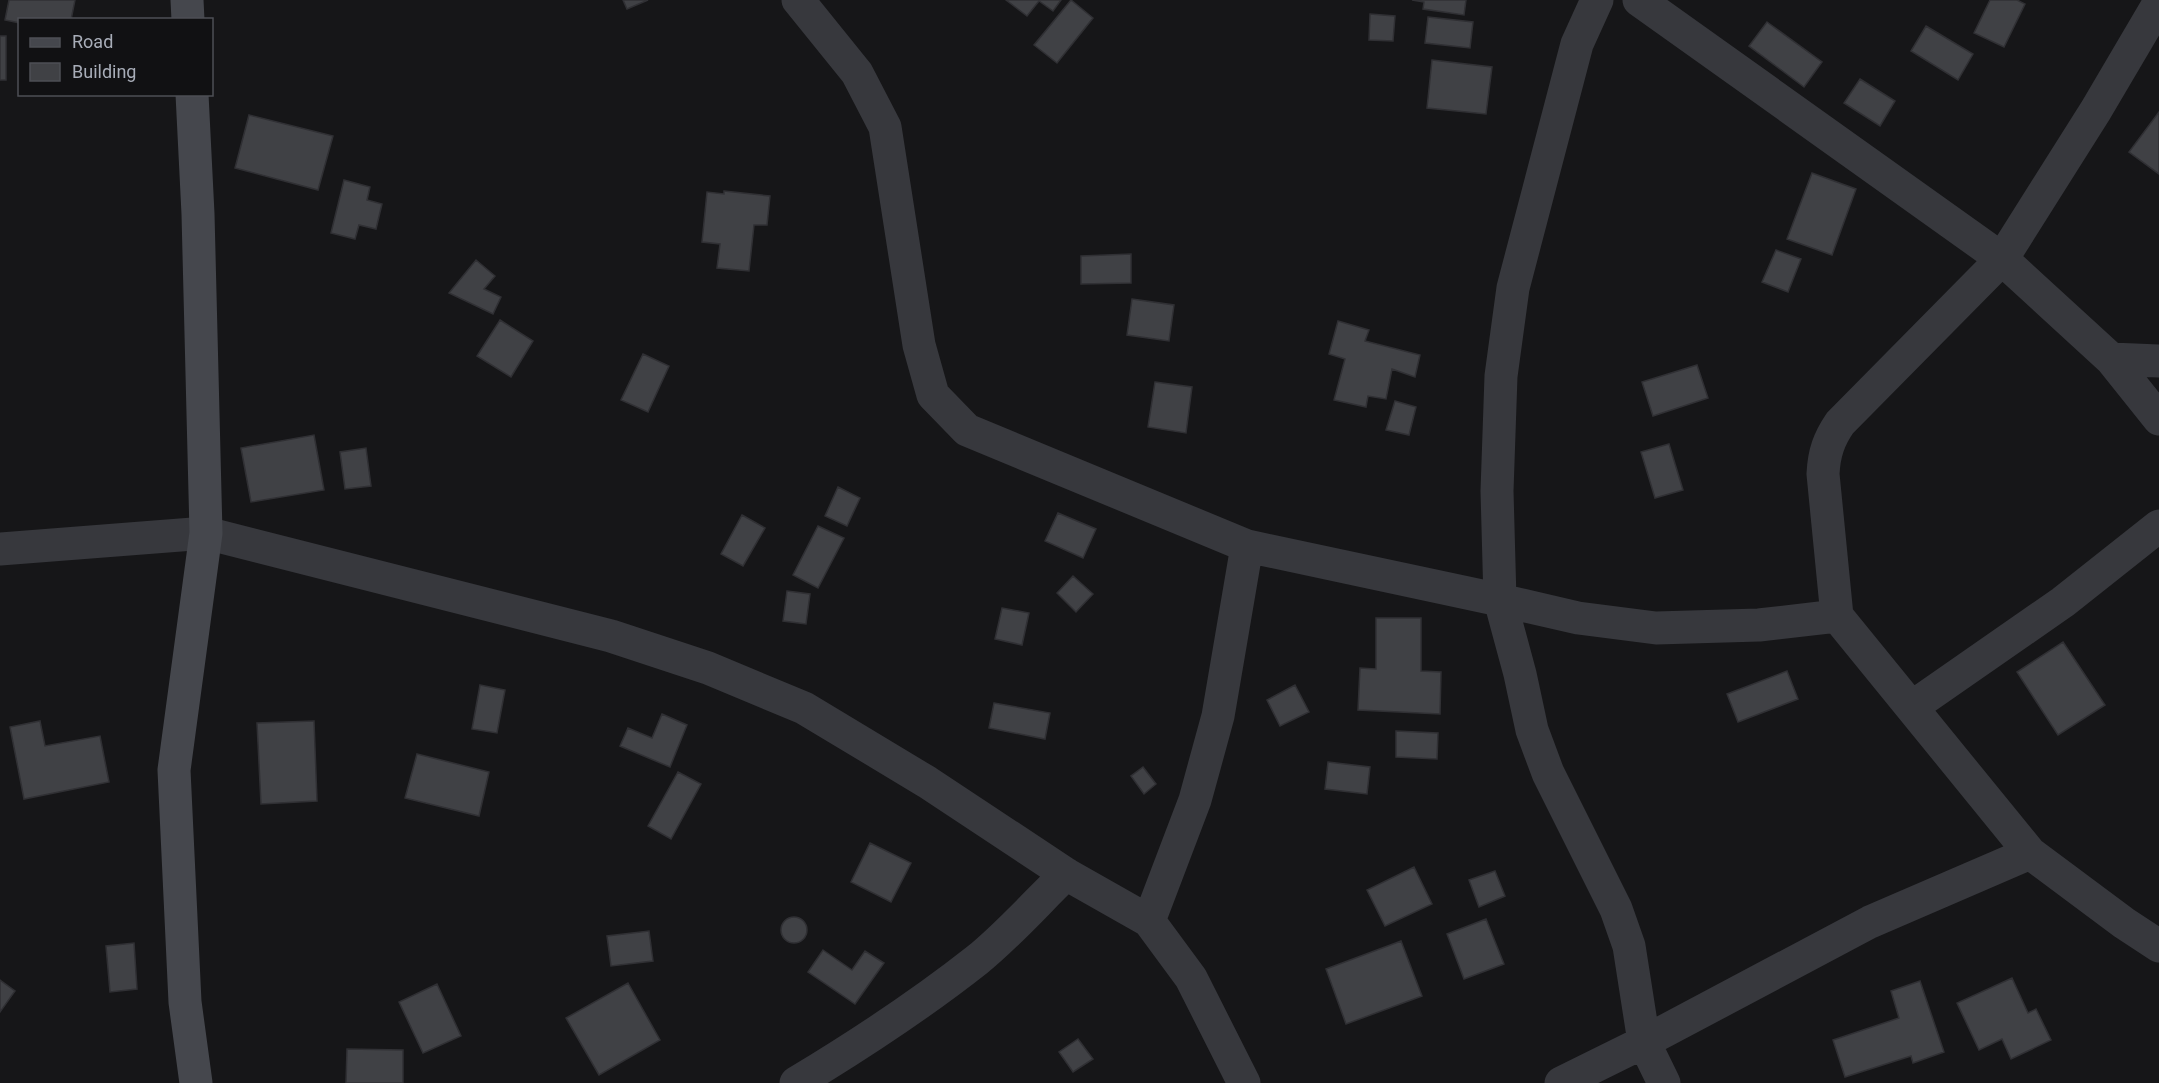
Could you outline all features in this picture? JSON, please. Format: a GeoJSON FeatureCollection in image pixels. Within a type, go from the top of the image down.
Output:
{"type":"FeatureCollection","features":[{"type":"Feature","properties":{"kind":"street"},"geometry":{"type":"LineString","coordinates":[[187,0],[188,18]]}},
{"type":"Feature","properties":{"kind":"street"},"geometry":{"type":"LineString","coordinates":[[798,0],[857,73],[885,127],[919,345],[933,395],[967,430],[1247,546],[1578,618],[1656,628],[1759,625],[1837,616]]}},
{"type":"Feature","properties":{"kind":"street"},"geometry":{"type":"LineString","coordinates":[[1597,0],[1577,44],[1513,288],[1501,376],[1497,491],[1500,600],[1532,730],[1548,773],[1616,909],[1629,946],[1644,1042],[1664,1083]]}},
{"type":"Feature","properties":{"kind":"street"},"geometry":{"type":"LineString","coordinates":[[1642,1],[2002,259],[2110,359],[2159,418]]}},
{"type":"Feature","properties":{"kind":"street"},"geometry":{"type":"LineString","coordinates":[[2159,3],[2096,110],[2002,259],[1840,423],[1830,437],[1824,456],[1823,474],[1837,616],[2030,853],[2124,923],[2159,946]]}},
{"type":"Feature","properties":{"kind":"street"},"geometry":{"type":"LineString","coordinates":[[192,96],[198,214],[206,533],[174,770],[185,1002],[196,1083]]}},
{"type":"Feature","properties":{"kind":"street"},"geometry":{"type":"LineString","coordinates":[[2110,359],[2159,361]]}},
{"type":"Feature","properties":{"kind":"street"},"geometry":{"type":"LineString","coordinates":[[1912,707],[2063,602],[2159,526]]}},
{"type":"Feature","properties":{"kind":"street"},"geometry":{"type":"LineString","coordinates":[[0,549],[206,533],[611,636],[708,668],[804,708],[927,782],[1066,874],[1149,921],[1191,978],[1244,1083]]}},
{"type":"Feature","properties":{"kind":"street"},"geometry":{"type":"LineString","coordinates":[[1149,921],[1195,800],[1218,716],[1247,546]]}},
{"type":"Feature","properties":{"kind":"street"},"geometry":{"type":"LineString","coordinates":[[1561,1083],[1644,1042],[1870,922],[2030,853]]}},
{"type":"Feature","properties":{"kind":"street"},"geometry":{"type":"LineString","coordinates":[[796,1083],[843,1055],[914,1007],[979,958],[1066,874]]}},
{"type":"Feature","properties":{"kind":"building"},"geometry":{"type":"Polygon","coordinates":[[[9,0],[75,0],[71,18],[18,18],[18,23],[5,20],[9,0]]]}},
{"type":"Feature","properties":{"kind":"building"},"geometry":{"type":"Polygon","coordinates":[[[623,0],[648,0],[627,9],[623,0]]]}},
{"type":"Feature","properties":{"kind":"building"},"geometry":{"type":"Polygon","coordinates":[[[1006,0],[1061,0],[1053,11],[1039,1],[1027,16],[1006,0]]]}},
{"type":"Feature","properties":{"kind":"building"},"geometry":{"type":"Polygon","coordinates":[[[1071,0],[1093,18],[1057,63],[1034,45],[1071,0]]]}},
{"type":"Feature","properties":{"kind":"building"},"geometry":{"type":"Polygon","coordinates":[[[1412,0],[1466,0],[1464,15],[1423,9],[1424,2],[1412,0]]]}},
{"type":"Feature","properties":{"kind":"building"},"geometry":{"type":"Polygon","coordinates":[[[1990,0],[2017,0],[2025,4],[2004,47],[1974,33],[1990,0]]]}},
{"type":"Feature","properties":{"kind":"building"},"geometry":{"type":"Polygon","coordinates":[[[1370,14],[1395,16],[1393,41],[1369,40],[1370,14]]]}},
{"type":"Feature","properties":{"kind":"building"},"geometry":{"type":"Polygon","coordinates":[[[1428,17],[1473,22],[1470,48],[1425,43],[1428,17]]]}},
{"type":"Feature","properties":{"kind":"building"},"geometry":{"type":"Polygon","coordinates":[[[1767,22],[1822,62],[1804,87],[1749,46],[1767,22]]]}},
{"type":"Feature","properties":{"kind":"building"},"geometry":{"type":"Polygon","coordinates":[[[1926,26],[1973,54],[1958,80],[1911,51],[1926,26]]]}},
{"type":"Feature","properties":{"kind":"building"},"geometry":{"type":"Polygon","coordinates":[[[0,36],[6,36],[6,80],[0,80],[0,36]]]}},
{"type":"Feature","properties":{"kind":"building"},"geometry":{"type":"Polygon","coordinates":[[[1432,60],[1492,67],[1486,114],[1427,108],[1432,60]]]}},
{"type":"Feature","properties":{"kind":"building"},"geometry":{"type":"Polygon","coordinates":[[[1860,79],[1895,101],[1880,126],[1844,103],[1860,79]]]}},
{"type":"Feature","properties":{"kind":"building"},"geometry":{"type":"Polygon","coordinates":[[[2159,112],[2159,174],[2129,152],[2159,112]]]}},
{"type":"Feature","properties":{"kind":"building"},"geometry":{"type":"Polygon","coordinates":[[[249,115],[333,136],[318,190],[235,168],[249,115]]]}},
{"type":"Feature","properties":{"kind":"building"},"geometry":{"type":"Polygon","coordinates":[[[1812,173],[1856,189],[1832,255],[1787,239],[1812,173]]]}},
{"type":"Feature","properties":{"kind":"building"},"geometry":{"type":"Polygon","coordinates":[[[344,180],[370,187],[367,200],[382,204],[376,229],[359,225],[355,239],[331,233],[344,180]]]}},
{"type":"Feature","properties":{"kind":"building"},"geometry":{"type":"Polygon","coordinates":[[[724,191],[770,196],[767,225],[754,225],[749,271],[717,268],[720,244],[702,242],[707,192],[724,194],[724,191]]]}},
{"type":"Feature","properties":{"kind":"building"},"geometry":{"type":"Polygon","coordinates":[[[1776,250],[1801,259],[1788,292],[1762,282],[1776,250]]]}},
{"type":"Feature","properties":{"kind":"building"},"geometry":{"type":"Polygon","coordinates":[[[1131,254],[1131,283],[1081,284],[1081,256],[1131,254]]]}},
{"type":"Feature","properties":{"kind":"building"},"geometry":{"type":"Polygon","coordinates":[[[476,260],[495,276],[484,289],[501,297],[493,314],[449,293],[476,260]]]}},
{"type":"Feature","properties":{"kind":"building"},"geometry":{"type":"Polygon","coordinates":[[[1132,299],[1174,305],[1169,341],[1127,335],[1132,299]]]}},
{"type":"Feature","properties":{"kind":"building"},"geometry":{"type":"Polygon","coordinates":[[[500,320],[533,341],[511,377],[477,356],[500,320]]]}},
{"type":"Feature","properties":{"kind":"building"},"geometry":{"type":"Polygon","coordinates":[[[1338,321],[1369,330],[1365,341],[1420,355],[1415,377],[1392,369],[1386,399],[1368,396],[1366,407],[1334,400],[1345,359],[1329,354],[1338,321]]]}},
{"type":"Feature","properties":{"kind":"building"},"geometry":{"type":"Polygon","coordinates":[[[643,354],[669,366],[648,412],[621,400],[643,354]]]}},
{"type":"Feature","properties":{"kind":"building"},"geometry":{"type":"Polygon","coordinates":[[[1697,365],[1708,398],[1653,416],[1642,382],[1697,365]]]}},
{"type":"Feature","properties":{"kind":"building"},"geometry":{"type":"Polygon","coordinates":[[[1155,382],[1192,387],[1186,433],[1148,427],[1155,382]]]}},
{"type":"Feature","properties":{"kind":"building"},"geometry":{"type":"Polygon","coordinates":[[[1395,401],[1416,407],[1409,435],[1386,430],[1395,401]]]}},
{"type":"Feature","properties":{"kind":"building"},"geometry":{"type":"Polygon","coordinates":[[[314,435],[324,490],[251,502],[241,448],[314,435]]]}},
{"type":"Feature","properties":{"kind":"building"},"geometry":{"type":"Polygon","coordinates":[[[1669,444],[1683,490],[1655,498],[1641,452],[1669,444]]]}},
{"type":"Feature","properties":{"kind":"building"},"geometry":{"type":"Polygon","coordinates":[[[366,448],[371,486],[345,489],[340,452],[366,448]]]}},
{"type":"Feature","properties":{"kind":"building"},"geometry":{"type":"Polygon","coordinates":[[[838,487],[860,498],[847,526],[825,516],[838,487]]]}},
{"type":"Feature","properties":{"kind":"building"},"geometry":{"type":"Polygon","coordinates":[[[1058,513],[1096,529],[1083,558],[1045,541],[1058,513]]]}},
{"type":"Feature","properties":{"kind":"building"},"geometry":{"type":"Polygon","coordinates":[[[742,515],[765,528],[743,566],[721,554],[742,515]]]}},
{"type":"Feature","properties":{"kind":"building"},"geometry":{"type":"Polygon","coordinates":[[[818,526],[844,538],[818,588],[793,575],[818,526]]]}},
{"type":"Feature","properties":{"kind":"building"},"geometry":{"type":"Polygon","coordinates":[[[1073,576],[1093,594],[1076,612],[1057,593],[1073,576]]]}},
{"type":"Feature","properties":{"kind":"building"},"geometry":{"type":"Polygon","coordinates":[[[787,591],[810,594],[806,624],[783,621],[787,591]]]}},
{"type":"Feature","properties":{"kind":"building"},"geometry":{"type":"Polygon","coordinates":[[[1002,608],[1029,613],[1022,645],[995,639],[1002,608]]]}},
{"type":"Feature","properties":{"kind":"building"},"geometry":{"type":"Polygon","coordinates":[[[1376,618],[1421,618],[1421,671],[1441,672],[1440,714],[1358,710],[1360,668],[1376,669],[1376,618]]]}},
{"type":"Feature","properties":{"kind":"building"},"geometry":{"type":"Polygon","coordinates":[[[2063,642],[2105,705],[2058,735],[2017,672],[2063,642]]]}},
{"type":"Feature","properties":{"kind":"building"},"geometry":{"type":"Polygon","coordinates":[[[1787,671],[1798,699],[1738,722],[1727,694],[1787,671]]]}},
{"type":"Feature","properties":{"kind":"building"},"geometry":{"type":"Polygon","coordinates":[[[480,685],[505,690],[497,733],[472,729],[480,685]]]}},
{"type":"Feature","properties":{"kind":"building"},"geometry":{"type":"Polygon","coordinates":[[[1295,685],[1309,712],[1280,726],[1267,700],[1295,685]]]}},
{"type":"Feature","properties":{"kind":"building"},"geometry":{"type":"Polygon","coordinates":[[[994,703],[1050,713],[1045,739],[989,728],[994,703]]]}},
{"type":"Feature","properties":{"kind":"building"},"geometry":{"type":"Polygon","coordinates":[[[662,714],[687,725],[670,767],[620,746],[628,728],[652,738],[662,714]]]}},
{"type":"Feature","properties":{"kind":"building"},"geometry":{"type":"Polygon","coordinates":[[[40,721],[45,746],[100,736],[109,782],[24,799],[10,727],[40,721]]]}},
{"type":"Feature","properties":{"kind":"building"},"geometry":{"type":"Polygon","coordinates":[[[314,721],[317,801],[261,804],[257,723],[314,721]]]}},
{"type":"Feature","properties":{"kind":"building"},"geometry":{"type":"Polygon","coordinates":[[[1396,731],[1438,733],[1437,759],[1396,757],[1396,731]]]}},
{"type":"Feature","properties":{"kind":"building"},"geometry":{"type":"Polygon","coordinates":[[[417,754],[489,772],[479,816],[405,798],[417,754]]]}},
{"type":"Feature","properties":{"kind":"building"},"geometry":{"type":"Polygon","coordinates":[[[1328,762],[1370,767],[1367,794],[1325,789],[1328,762]]]}},
{"type":"Feature","properties":{"kind":"building"},"geometry":{"type":"Polygon","coordinates":[[[1143,767],[1156,784],[1144,794],[1131,776],[1143,767]]]}},
{"type":"Feature","properties":{"kind":"building"},"geometry":{"type":"Polygon","coordinates":[[[678,772],[701,784],[671,839],[648,826],[678,772]]]}},
{"type":"Feature","properties":{"kind":"building"},"geometry":{"type":"Polygon","coordinates":[[[870,843],[911,863],[891,902],[851,882],[870,843]]]}},
{"type":"Feature","properties":{"kind":"building"},"geometry":{"type":"Polygon","coordinates":[[[1414,867],[1432,904],[1385,926],[1367,890],[1414,867]]]}},
{"type":"Feature","properties":{"kind":"building"},"geometry":{"type":"Polygon","coordinates":[[[1495,871],[1505,896],[1479,907],[1469,880],[1495,871]]]}},
{"type":"Feature","properties":{"kind":"building"},"geometry":{"type":"Polygon","coordinates":[[[794,917],[803,921],[807,930],[803,939],[794,943],[785,939],[781,930],[785,921],[794,917]]]}},
{"type":"Feature","properties":{"kind":"building"},"geometry":{"type":"Polygon","coordinates":[[[1486,919],[1504,964],[1464,979],[1447,934],[1486,919]]]}},
{"type":"Feature","properties":{"kind":"building"},"geometry":{"type":"Polygon","coordinates":[[[649,931],[653,961],[611,966],[607,936],[649,931]]]}},
{"type":"Feature","properties":{"kind":"building"},"geometry":{"type":"Polygon","coordinates":[[[1401,941],[1422,996],[1346,1024],[1326,969],[1401,941]]]}},
{"type":"Feature","properties":{"kind":"building"},"geometry":{"type":"Polygon","coordinates":[[[134,943],[137,989],[110,992],[106,946],[134,943]]]}},
{"type":"Feature","properties":{"kind":"building"},"geometry":{"type":"Polygon","coordinates":[[[823,950],[852,970],[865,951],[884,963],[855,1004],[808,972],[823,950]]]}},
{"type":"Feature","properties":{"kind":"building"},"geometry":{"type":"Polygon","coordinates":[[[2012,978],[2028,1013],[2036,1009],[2051,1040],[2011,1059],[2002,1039],[1979,1050],[1957,1003],[2012,978]]]}},
{"type":"Feature","properties":{"kind":"building"},"geometry":{"type":"Polygon","coordinates":[[[0,980],[15,991],[0,1012],[0,980]]]}},
{"type":"Feature","properties":{"kind":"building"},"geometry":{"type":"Polygon","coordinates":[[[1920,981],[1944,1052],[1913,1063],[1911,1056],[1845,1077],[1833,1040],[1899,1018],[1891,991],[1920,981]]]}},
{"type":"Feature","properties":{"kind":"building"},"geometry":{"type":"Polygon","coordinates":[[[628,983],[660,1040],[599,1075],[566,1018],[628,983]]]}},
{"type":"Feature","properties":{"kind":"building"},"geometry":{"type":"Polygon","coordinates":[[[437,984],[461,1036],[423,1053],[399,1002],[437,984]]]}},
{"type":"Feature","properties":{"kind":"building"},"geometry":{"type":"Polygon","coordinates":[[[1078,1039],[1093,1059],[1073,1072],[1059,1052],[1078,1039]]]}},
{"type":"Feature","properties":{"kind":"building"},"geometry":{"type":"Polygon","coordinates":[[[347,1049],[403,1050],[403,1083],[346,1083],[347,1049]]]}}]}
